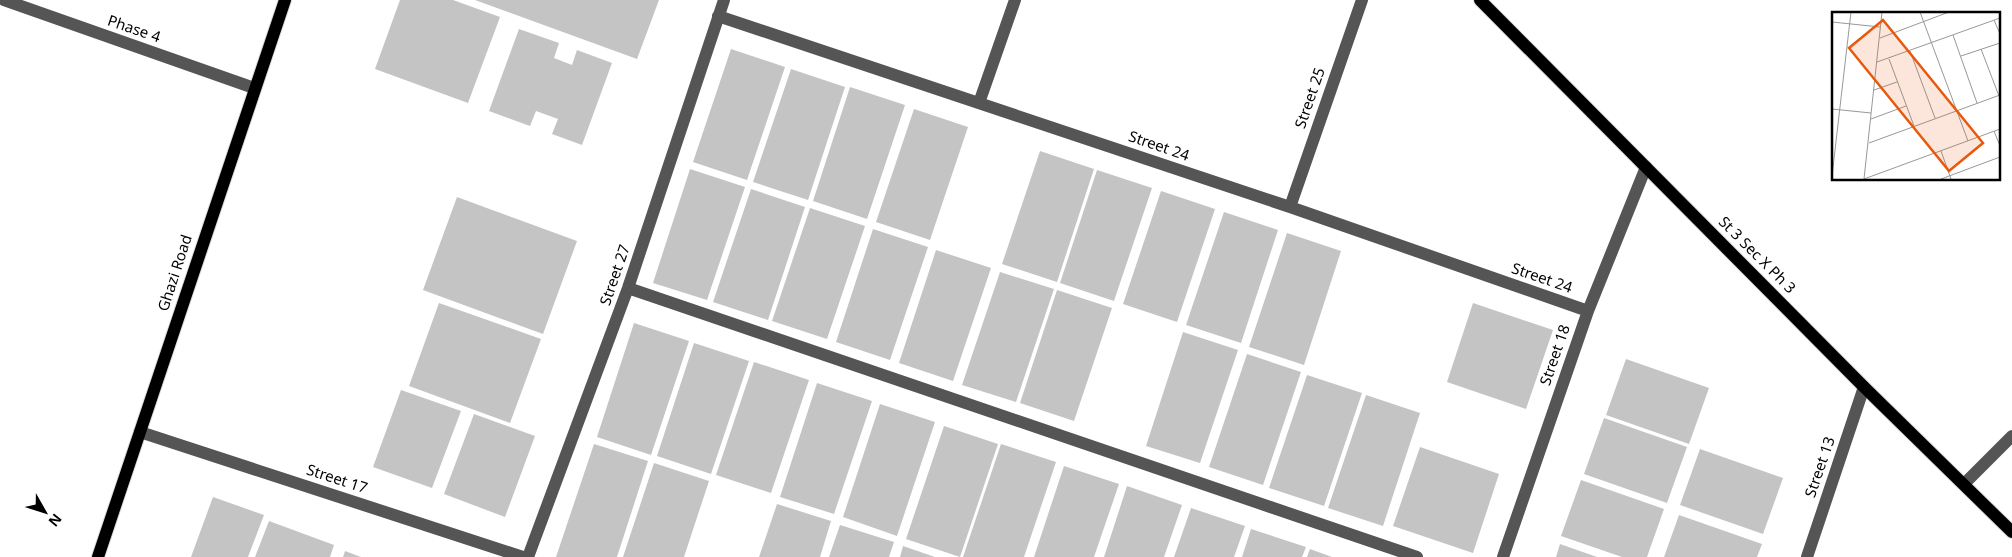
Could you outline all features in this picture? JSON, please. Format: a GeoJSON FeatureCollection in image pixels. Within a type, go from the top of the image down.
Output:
{"type":"FeatureCollection","features":[{"type":"Feature","properties":{"kind":"main road","name":"Ghazi Road"},"geometry":{"type":"LineString","coordinates":[[98,557],[285,0]]}},
{"type":"Feature","properties":{"kind":"main road","name":"St 3 Sec X Ph 3"},"geometry":{"type":"LineString","coordinates":[[1480,0],[1864,387],[2012,532]]}},
{"type":"Feature","properties":{"kind":"street","name":"Phase 4"},"geometry":{"type":"LineString","coordinates":[[4,0],[254,88]]}},
{"type":"Feature","properties":{"kind":"street","name":"Street 27"},"geometry":{"type":"LineString","coordinates":[[528,557],[628,288],[724,0]]}},
{"type":"Feature","properties":{"kind":"street"},"geometry":{"type":"LineString","coordinates":[[979,103],[1016,0]]}},
{"type":"Feature","properties":{"kind":"street","name":"Street 25"},"geometry":{"type":"LineString","coordinates":[[1290,207],[1362,0]]}},
{"type":"Feature","properties":{"kind":"street","name":"Street 24"},"geometry":{"type":"LineString","coordinates":[[718,16],[1290,207],[1588,310]]}},
{"type":"Feature","properties":{"kind":"street","name":"Street 18"},"geometry":{"type":"LineString","coordinates":[[1503,557],[1588,310],[1646,166]]}},
{"type":"Feature","properties":{"kind":"street"},"geometry":{"type":"LineString","coordinates":[[628,288],[1417,557]]}},
{"type":"Feature","properties":{"kind":"street","name":"Street 13"},"geometry":{"type":"LineString","coordinates":[[1807,557],[1864,387]]}},
{"type":"Feature","properties":{"kind":"street","name":"Street 17"},"geometry":{"type":"LineString","coordinates":[[140,432],[523,557]]}},
{"type":"Feature","properties":{"kind":"street"},"geometry":{"type":"LineString","coordinates":[[1964,484],[2012,436]]}},
{"type":"Feature","properties":{"kind":"building"},"geometry":{"type":"Polygon","coordinates":[[[400,0],[453,0],[500,17],[468,103],[375,69],[400,0]]]}},
{"type":"Feature","properties":{"kind":"building"},"geometry":{"type":"Polygon","coordinates":[[[475,0],[659,0],[637,59],[475,0]]]}},
{"type":"Feature","properties":{"kind":"building"},"geometry":{"type":"Polygon","coordinates":[[[519,29],[559,43],[554,58],[572,65],[577,50],[612,63],[582,145],[552,134],[558,119],[536,111],[530,126],[489,111],[519,29]]]}},
{"type":"Feature","properties":{"kind":"building"},"geometry":{"type":"Polygon","coordinates":[[[731,49],[785,67],[747,180],[693,162],[731,49]]]}},
{"type":"Feature","properties":{"kind":"building"},"geometry":{"type":"Polygon","coordinates":[[[791,69],[845,87],[808,200],[753,182],[791,69]]]}},
{"type":"Feature","properties":{"kind":"building"},"geometry":{"type":"Polygon","coordinates":[[[850,87],[905,105],[867,219],[813,201],[850,87]]]}},
{"type":"Feature","properties":{"kind":"building"},"geometry":{"type":"Polygon","coordinates":[[[914,109],[968,127],[930,240],[876,222],[914,109]]]}},
{"type":"Feature","properties":{"kind":"building"},"geometry":{"type":"Polygon","coordinates":[[[1040,151],[1094,169],[1057,282],[1002,264],[1040,151]]]}},
{"type":"Feature","properties":{"kind":"building"},"geometry":{"type":"Polygon","coordinates":[[[690,169],[745,187],[707,300],[653,283],[690,169]]]}},
{"type":"Feature","properties":{"kind":"building"},"geometry":{"type":"Polygon","coordinates":[[[1097,170],[1152,188],[1114,301],[1060,283],[1097,170]]]}},
{"type":"Feature","properties":{"kind":"building"},"geometry":{"type":"Polygon","coordinates":[[[751,189],[805,207],[768,320],[713,302],[751,189]]]}},
{"type":"Feature","properties":{"kind":"building"},"geometry":{"type":"Polygon","coordinates":[[[1161,191],[1215,209],[1177,322],[1123,304],[1161,191]]]}},
{"type":"Feature","properties":{"kind":"building"},"geometry":{"type":"Polygon","coordinates":[[[457,197],[577,241],[543,334],[423,290],[457,197]]]}},
{"type":"Feature","properties":{"kind":"building"},"geometry":{"type":"Polygon","coordinates":[[[810,208],[865,226],[827,339],[772,321],[810,208]]]}},
{"type":"Feature","properties":{"kind":"building"},"geometry":{"type":"Polygon","coordinates":[[[1224,212],[1278,230],[1241,343],[1186,325],[1224,212]]]}},
{"type":"Feature","properties":{"kind":"building"},"geometry":{"type":"Polygon","coordinates":[[[873,229],[928,247],[890,360],[836,342],[873,229]]]}},
{"type":"Feature","properties":{"kind":"building"},"geometry":{"type":"Polygon","coordinates":[[[1287,233],[1341,251],[1304,365],[1249,347],[1287,233]]]}},
{"type":"Feature","properties":{"kind":"building"},"geometry":{"type":"Polygon","coordinates":[[[936,250],[991,268],[953,381],[899,363],[936,250]]]}},
{"type":"Feature","properties":{"kind":"building"},"geometry":{"type":"Polygon","coordinates":[[[1000,272],[1054,289],[1016,402],[962,385],[1000,272]]]}},
{"type":"Feature","properties":{"kind":"building"},"geometry":{"type":"Polygon","coordinates":[[[1057,290],[1112,308],[1074,421],[1020,403],[1057,290]]]}},
{"type":"Feature","properties":{"kind":"building"},"geometry":{"type":"Polygon","coordinates":[[[439,303],[541,339],[510,423],[409,386],[439,303]]]}},
{"type":"Feature","properties":{"kind":"building"},"geometry":{"type":"Polygon","coordinates":[[[1473,303],[1553,330],[1526,409],[1447,382],[1473,303]]]}},
{"type":"Feature","properties":{"kind":"building"},"geometry":{"type":"Polygon","coordinates":[[[634,323],[689,341],[651,455],[597,437],[634,323]]]}},
{"type":"Feature","properties":{"kind":"building"},"geometry":{"type":"Polygon","coordinates":[[[1183,332],[1238,350],[1200,463],[1146,446],[1183,332]]]}},
{"type":"Feature","properties":{"kind":"building"},"geometry":{"type":"Polygon","coordinates":[[[694,343],[749,361],[711,474],[657,456],[694,343]]]}},
{"type":"Feature","properties":{"kind":"building"},"geometry":{"type":"Polygon","coordinates":[[[1247,354],[1301,372],[1263,485],[1209,467],[1247,354]]]}},
{"type":"Feature","properties":{"kind":"building"},"geometry":{"type":"Polygon","coordinates":[[[1626,359],[1709,388],[1689,444],[1606,415],[1626,359]]]}},
{"type":"Feature","properties":{"kind":"building"},"geometry":{"type":"Polygon","coordinates":[[[754,362],[809,380],[771,493],[716,475],[754,362]]]}},
{"type":"Feature","properties":{"kind":"building"},"geometry":{"type":"Polygon","coordinates":[[[1307,375],[1362,393],[1324,506],[1269,488],[1307,375]]]}},
{"type":"Feature","properties":{"kind":"building"},"geometry":{"type":"Polygon","coordinates":[[[817,383],[872,401],[834,514],[780,497],[817,383]]]}},
{"type":"Feature","properties":{"kind":"building"},"geometry":{"type":"Polygon","coordinates":[[[401,390],[461,411],[432,488],[373,467],[401,390]]]}},
{"type":"Feature","properties":{"kind":"building"},"geometry":{"type":"Polygon","coordinates":[[[1366,395],[1420,413],[1383,526],[1328,508],[1366,395]]]}},
{"type":"Feature","properties":{"kind":"building"},"geometry":{"type":"Polygon","coordinates":[[[880,404],[935,422],[897,536],[843,517],[880,404]]]}},
{"type":"Feature","properties":{"kind":"building"},"geometry":{"type":"Polygon","coordinates":[[[474,414],[535,436],[505,517],[444,494],[474,414]]]}},
{"type":"Feature","properties":{"kind":"building"},"geometry":{"type":"Polygon","coordinates":[[[1604,418],[1687,447],[1667,503],[1584,474],[1604,418]]]}},
{"type":"Feature","properties":{"kind":"building"},"geometry":{"type":"Polygon","coordinates":[[[944,426],[998,444],[960,557],[906,539],[944,426]]]}},
{"type":"Feature","properties":{"kind":"building"},"geometry":{"type":"Polygon","coordinates":[[[594,444],[648,461],[617,557],[556,557],[594,444]]]}},
{"type":"Feature","properties":{"kind":"building"},"geometry":{"type":"Polygon","coordinates":[[[1001,444],[1056,462],[1024,557],[963,557],[1001,444]]]}},
{"type":"Feature","properties":{"kind":"building"},"geometry":{"type":"Polygon","coordinates":[[[1420,447],[1499,474],[1473,553],[1393,526],[1420,447]]]}},
{"type":"Feature","properties":{"kind":"building"},"geometry":{"type":"Polygon","coordinates":[[[1700,449],[1783,478],[1763,534],[1680,505],[1700,449]]]}},
{"type":"Feature","properties":{"kind":"building"},"geometry":{"type":"Polygon","coordinates":[[[654,463],[709,481],[684,557],[623,557],[654,463]]]}},
{"type":"Feature","properties":{"kind":"building"},"geometry":{"type":"Polygon","coordinates":[[[1064,466],[1119,484],[1094,557],[1034,557],[1064,466]]]}},
{"type":"Feature","properties":{"kind":"building"},"geometry":{"type":"Polygon","coordinates":[[[1581,480],[1664,509],[1647,557],[1622,557],[1561,536],[1581,480]]]}},
{"type":"Feature","properties":{"kind":"building"},"geometry":{"type":"Polygon","coordinates":[[[1127,486],[1182,505],[1164,557],[1104,557],[1127,486]]]}},
{"type":"Feature","properties":{"kind":"building"},"geometry":{"type":"Polygon","coordinates":[[[213,497],[264,515],[248,557],[191,557],[213,497]]]}},
{"type":"Feature","properties":{"kind":"building"},"geometry":{"type":"Polygon","coordinates":[[[777,504],[831,521],[820,557],[759,557],[777,504]]]}},
{"type":"Feature","properties":{"kind":"building"},"geometry":{"type":"Polygon","coordinates":[[[1191,508],[1245,526],[1234,557],[1174,557],[1191,508]]]}},
{"type":"Feature","properties":{"kind":"building"},"geometry":{"type":"Polygon","coordinates":[[[1679,515],[1762,544],[1757,557],[1664,557],[1679,515]]]}},
{"type":"Feature","properties":{"kind":"building"},"geometry":{"type":"Polygon","coordinates":[[[269,521],[334,545],[330,557],[255,557],[269,521]]]}},
{"type":"Feature","properties":{"kind":"building"},"geometry":{"type":"Polygon","coordinates":[[[840,525],[894,542],[889,557],[829,557],[840,525]]]}},
{"type":"Feature","properties":{"kind":"building"},"geometry":{"type":"Polygon","coordinates":[[[1251,529],[1306,547],[1302,557],[1242,557],[1251,529]]]}},
{"type":"Feature","properties":{"kind":"building"},"geometry":{"type":"Polygon","coordinates":[[[1560,544],[1597,557],[1556,557],[1560,544]]]}},
{"type":"Feature","properties":{"kind":"building"},"geometry":{"type":"Polygon","coordinates":[[[903,546],[935,557],[900,557],[903,546]]]}},
{"type":"Feature","properties":{"kind":"building"},"geometry":{"type":"Polygon","coordinates":[[[1310,549],[1332,557],[1307,557],[1310,549]]]}},
{"type":"Feature","properties":{"kind":"building"},"geometry":{"type":"Polygon","coordinates":[[[345,551],[361,557],[343,557],[345,551]]]}}]}
